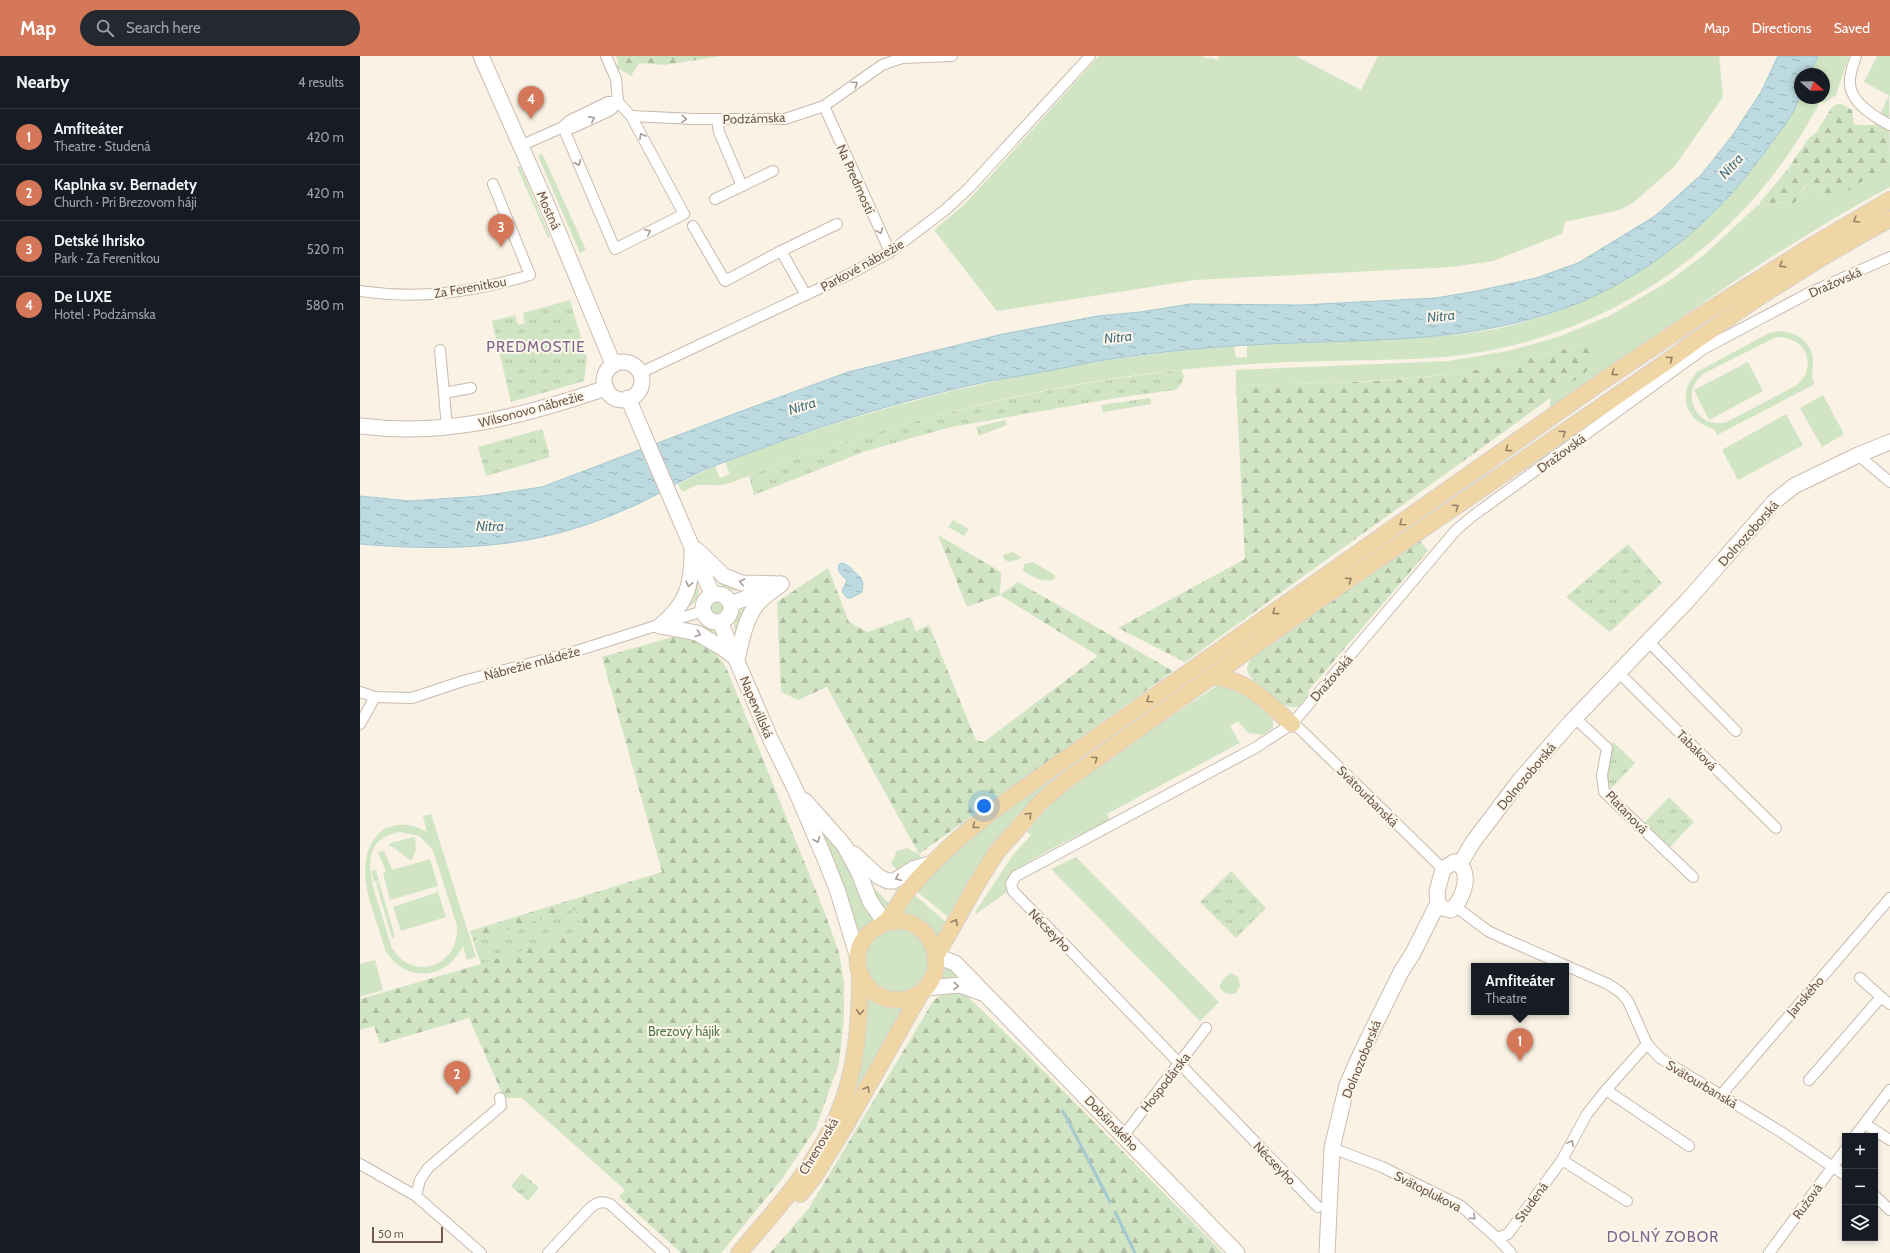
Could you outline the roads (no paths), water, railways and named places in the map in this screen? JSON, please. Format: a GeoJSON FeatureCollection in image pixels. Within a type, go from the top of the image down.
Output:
{"type":"FeatureCollection","features":[{"type":"Feature","properties":{"kind":"main road"},"geometry":{"type":"LineString","coordinates":[[885,923],[910,888],[933,863],[967,832],[1005,802],[1601,382],[1707,312],[1815,244],[1890,200]]}},
{"type":"Feature","properties":{"kind":"main road"},"geometry":{"type":"LineString","coordinates":[[936,956],[930,938],[917,926],[899,921],[885,923],[876,927],[866,936],[859,948],[859,965],[870,990],[888,999],[904,999],[923,989],[934,973],[936,956],[996,853],[1041,802],[1084,766],[1750,302],[1819,259],[1890,219]]}},
{"type":"Feature","properties":{"kind":"main road"},"geometry":{"type":"LineString","coordinates":[[1248,686],[1244,668],[1249,650]]}},
{"type":"Feature","properties":{"kind":"main road"},"geometry":{"type":"LineString","coordinates":[[1212,676],[1228,678],[1248,686],[1292,724]]}},
{"type":"Feature","properties":{"kind":"main road","name":"Chrenovská"},"geometry":{"type":"LineString","coordinates":[[739,1253],[794,1185],[826,1138],[838,1114],[848,1084],[857,1036],[860,1004],[859,965]]}},
{"type":"Feature","properties":{"kind":"main road","name":"Chrenovská"},"geometry":{"type":"LineString","coordinates":[[752,1253],[814,1177],[848,1123],[923,989]]}},
{"type":"Feature","properties":{"kind":"street","name":"Mostná"},"geometry":{"type":"LineString","coordinates":[[481,56],[547,205],[613,364]]}},
{"type":"Feature","properties":{"kind":"street"},"geometry":{"type":"LineString","coordinates":[[563,127],[614,249],[684,214],[631,116],[618,102],[616,80],[606,56]]}},
{"type":"Feature","properties":{"kind":"street","name":"Podzámska"},"geometry":{"type":"LineString","coordinates":[[631,116],[717,120],[785,119],[824,106],[882,65],[902,58],[952,56]]}},
{"type":"Feature","properties":{"kind":"street","name":"Parkové nábrežie"},"geometry":{"type":"LineString","coordinates":[[640,373],[848,275],[890,252],[933,220],[968,189],[1090,56]]}},
{"type":"Feature","properties":{"kind":"street"},"geometry":{"type":"LineString","coordinates":[[1856,56],[1850,74],[1850,84],[1853,94],[1874,117],[1890,125]]}},
{"type":"Feature","properties":{"kind":"street"},"geometry":{"type":"LineString","coordinates":[[520,146],[563,127],[569,121],[608,102],[618,102]]}},
{"type":"Feature","properties":{"kind":"street","name":"Na Predmostí"},"geometry":{"type":"LineString","coordinates":[[824,106],[890,252]]}},
{"type":"Feature","properties":{"kind":"street"},"geometry":{"type":"LineString","coordinates":[[717,120],[719,132],[742,186]]}},
{"type":"Feature","properties":{"kind":"street"},"geometry":{"type":"LineString","coordinates":[[715,199],[773,171]]}},
{"type":"Feature","properties":{"kind":"street","name":"Za Ferenitkou"},"geometry":{"type":"LineString","coordinates":[[360,291],[387,295],[452,293],[492,286],[530,275],[493,184]]}},
{"type":"Feature","properties":{"kind":"street"},"geometry":{"type":"LineString","coordinates":[[693,226],[725,281],[781,251],[837,224]]}},
{"type":"Feature","properties":{"kind":"street"},"geometry":{"type":"LineString","coordinates":[[781,251],[806,295]]}},
{"type":"Feature","properties":{"kind":"street","name":"Dražovská"},"geometry":{"type":"LineString","coordinates":[[1292,724],[1456,530],[1474,515],[1705,348],[1809,293],[1890,257]]}},
{"type":"Feature","properties":{"kind":"street"},"geometry":{"type":"LineString","coordinates":[[440,350],[447,428]]}},
{"type":"Feature","properties":{"kind":"street"},"geometry":{"type":"LineString","coordinates":[[627,362],[634,366],[640,373],[640,388],[636,394],[628,398],[615,398],[606,388],[605,376],[608,369],[613,364],[627,362]]}},
{"type":"Feature","properties":{"kind":"street"},"geometry":{"type":"LineString","coordinates":[[444,393],[471,388]]}},
{"type":"Feature","properties":{"kind":"street","name":"Wilsonovo nábrežie"},"geometry":{"type":"LineString","coordinates":[[360,426],[389,430],[447,428],[509,418],[606,388]]}},
{"type":"Feature","properties":{"kind":"street"},"geometry":{"type":"LineString","coordinates":[[628,398],[712,594]]}},
{"type":"Feature","properties":{"kind":"street","name":"Dolnozoborská"},"geometry":{"type":"LineString","coordinates":[[1460,864],[1472,842],[1520,780],[1575,718],[1688,600],[1774,502],[1794,486],[1858,455],[1890,442]]}},
{"type":"Feature","properties":{"kind":"street"},"geometry":{"type":"LineString","coordinates":[[1858,455],[1890,482]]}},
{"type":"Feature","properties":{"kind":"street"},"geometry":{"type":"LineString","coordinates":[[692,545],[724,576],[742,583],[781,584]]}},
{"type":"Feature","properties":{"kind":"street"},"geometry":{"type":"LineString","coordinates":[[660,626],[674,614],[689,589],[692,568],[692,545]]}},
{"type":"Feature","properties":{"kind":"street"},"geometry":{"type":"LineString","coordinates":[[730,604],[781,584]]}},
{"type":"Feature","properties":{"kind":"street"},"geometry":{"type":"LineString","coordinates":[[660,626],[697,633],[721,647],[737,659],[746,624],[758,602],[781,584]]}},
{"type":"Feature","properties":{"kind":"street"},"geometry":{"type":"LineString","coordinates":[[712,594],[721,594],[728,599],[730,604],[729,615],[720,622],[709,620],[703,611],[704,601],[712,594]]}},
{"type":"Feature","properties":{"kind":"street","name":"Nábrežie mládeže"},"geometry":{"type":"LineString","coordinates":[[360,692],[375,697],[412,698],[463,681],[573,652],[660,626],[703,611]]}},
{"type":"Feature","properties":{"kind":"street","name":"Napervillská"},"geometry":{"type":"LineString","coordinates":[[720,622],[770,738],[796,791],[838,892],[859,965]]}},
{"type":"Feature","properties":{"kind":"street"},"geometry":{"type":"LineString","coordinates":[[1648,641],[1736,731]]}},
{"type":"Feature","properties":{"kind":"street","name":"Tabaková"},"geometry":{"type":"LineString","coordinates":[[1618,672],[1776,828]]}},
{"type":"Feature","properties":{"kind":"street"},"geometry":{"type":"LineString","coordinates":[[360,724],[363,712],[375,697]]}},
{"type":"Feature","properties":{"kind":"street","name":"Platanová"},"geometry":{"type":"LineString","coordinates":[[1575,718],[1607,748],[1602,775],[1604,792],[1693,877]]}},
{"type":"Feature","properties":{"kind":"street","name":"Svätourbanská"},"geometry":{"type":"LineString","coordinates":[[1292,724],[1300,729],[1443,869]]}},
{"type":"Feature","properties":{"kind":"street","name":"Nécseyho"},"geometry":{"type":"LineString","coordinates":[[1292,724],[1249,751],[1016,876],[1011,884],[1013,891],[1318,1207]]}},
{"type":"Feature","properties":{"kind":"street","name":"Napervillská"},"geometry":{"type":"LineString","coordinates":[[796,791],[844,845],[859,873],[870,901],[885,923]]}},
{"type":"Feature","properties":{"kind":"street"},"geometry":{"type":"LineString","coordinates":[[844,845],[879,877],[888,881],[894,881],[913,869],[933,863]]}},
{"type":"Feature","properties":{"kind":"street"},"geometry":{"type":"LineString","coordinates":[[1438,903],[1446,910],[1451,910],[1456,907],[1460,900],[1466,877],[1465,870],[1460,864],[1454,862],[1443,869]]}},
{"type":"Feature","properties":{"kind":"street","name":"Dolnozoborská"},"geometry":{"type":"LineString","coordinates":[[1327,1253],[1332,1148],[1348,1085],[1362,1051],[1401,972],[1413,953],[1438,903],[1437,892],[1443,869]]}},
{"type":"Feature","properties":{"kind":"street","name":"Janského"},"geometry":{"type":"LineString","coordinates":[[1721,1094],[1890,898]]}},
{"type":"Feature","properties":{"kind":"street","name":"Svätourbanská"},"geometry":{"type":"LineString","coordinates":[[1456,907],[1488,930],[1561,963]]}},
{"type":"Feature","properties":{"kind":"street","name":"Dobšinského"},"geometry":{"type":"LineString","coordinates":[[936,956],[955,963],[1124,1135],[1237,1253]]}},
{"type":"Feature","properties":{"kind":"street","name":"Svätourbanská"},"geometry":{"type":"LineString","coordinates":[[1569,966],[1608,984],[1620,992],[1628,1001],[1647,1044],[1660,1058],[1674,1068],[1721,1094],[1842,1173]]}},
{"type":"Feature","properties":{"kind":"street"},"geometry":{"type":"LineString","coordinates":[[1860,978],[1890,1004]]}},
{"type":"Feature","properties":{"kind":"street","name":"Dobšinského"},"geometry":{"type":"LineString","coordinates":[[923,989],[945,985],[960,986],[986,994]]}},
{"type":"Feature","properties":{"kind":"street"},"geometry":{"type":"LineString","coordinates":[[1808,1080],[1881,997]]}},
{"type":"Feature","properties":{"kind":"street","name":"Hospodárska"},"geometry":{"type":"LineString","coordinates":[[1124,1135],[1206,1028]]}},
{"type":"Feature","properties":{"kind":"street","name":"Studená"},"geometry":{"type":"LineString","coordinates":[[1497,1238],[1508,1234],[1562,1160],[1587,1114],[1647,1044]]}},
{"type":"Feature","properties":{"kind":"street"},"geometry":{"type":"LineString","coordinates":[[1606,1090],[1689,1146]]}},
{"type":"Feature","properties":{"kind":"street"},"geometry":{"type":"LineString","coordinates":[[1858,1133],[1890,1090]]}},
{"type":"Feature","properties":{"kind":"street"},"geometry":{"type":"LineString","coordinates":[[416,1196],[420,1180],[428,1168],[501,1106],[500,1098]]}},
{"type":"Feature","properties":{"kind":"street"},"geometry":{"type":"LineString","coordinates":[[1865,1124],[1890,1140]]}},
{"type":"Feature","properties":{"kind":"street","name":"Svätoplukova"},"geometry":{"type":"LineString","coordinates":[[1332,1148],[1382,1167],[1461,1206],[1497,1238],[1511,1253]]}},
{"type":"Feature","properties":{"kind":"street","name":"Ružová"},"geometry":{"type":"LineString","coordinates":[[1769,1253],[1842,1154]]}},
{"type":"Feature","properties":{"kind":"street"},"geometry":{"type":"LineString","coordinates":[[1562,1160],[1627,1201]]}},
{"type":"Feature","properties":{"kind":"street"},"geometry":{"type":"LineString","coordinates":[[360,1164],[416,1196],[481,1253]]}},
{"type":"Feature","properties":{"kind":"street"},"geometry":{"type":"LineString","coordinates":[[1878,1199],[1890,1210]]}},
{"type":"Feature","properties":{"kind":"street"},"geometry":{"type":"LineString","coordinates":[[548,1253],[591,1207],[597,1203],[603,1202],[610,1204],[664,1253]]}},
{"type":"Feature","properties":{"kind":"water","name":"Nitra"},"geometry":{"type":"Polygon","coordinates":[[[1778,56],[1818,56],[1813,68],[1794,68],[1794,104],[1797,104],[1790,117],[1751,170],[1710,216],[1664,255],[1638,272],[1583,301],[1547,314],[1512,324],[1440,336],[1202,348],[1103,360],[985,382],[877,410],[797,435],[704,470],[640,503],[613,515],[566,531],[515,542],[463,547],[437,548],[360,544],[360,496],[409,501],[482,496],[542,487],[848,372],[1003,334],[1098,316],[1140,312],[1190,304],[1301,305],[1436,298],[1536,278],[1578,263],[1655,216],[1701,175],[1732,136],[1761,92],[1778,56]]]}},
{"type":"Feature","properties":{"kind":"water"},"geometry":{"type":"Polygon","coordinates":[[[842,563],[850,567],[861,578],[863,584],[862,592],[851,598],[847,598],[842,591],[847,580],[839,571],[839,564],[842,563]]]}},
{"type":"Feature","properties":{"kind":"waterway"},"geometry":{"type":"LineString","coordinates":[[1063,1111],[1110,1202]]}},
{"type":"Feature","properties":{"kind":"waterway"},"geometry":{"type":"LineString","coordinates":[[1115,1212],[1135,1253]]}},
{"type":"Feature","properties":{"kind":"place","name":"De LUXE"},"geometry":{"type":"Point","coordinates":[531,119]}},
{"type":"Feature","properties":{"kind":"place","name":"Detské Ihrisko"},"geometry":{"type":"Point","coordinates":[501,247]}},
{"type":"Feature","properties":{"kind":"place","name":"Amfiteáter"},"geometry":{"type":"Point","coordinates":[1520,1061]}},
{"type":"Feature","properties":{"kind":"place","name":"Kaplnka sv. Bernadety"},"geometry":{"type":"Point","coordinates":[457,1094]}},
{"type":"Feature","properties":{"kind":"district","name":"PREDMOSTIE"},"geometry":{"type":"Point","coordinates":[536,347]}},
{"type":"Feature","properties":{"kind":"district","name":"DOLNÝ ZOBOR"},"geometry":{"type":"Point","coordinates":[1663,1237]}},
{"type":"Feature","properties":{"kind":"park label","name":"Brezový hájik"},"geometry":{"type":"Point","coordinates":[684,1031]}}]}
